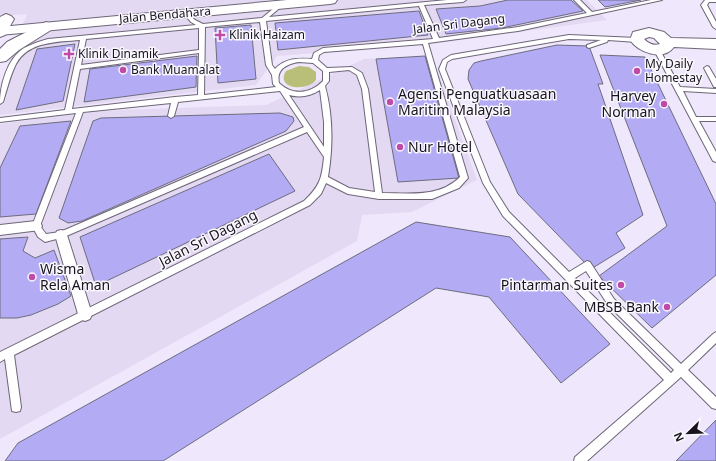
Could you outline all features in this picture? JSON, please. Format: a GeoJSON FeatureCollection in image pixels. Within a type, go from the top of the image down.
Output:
{"type":"FeatureCollection","features":[{"type":"Feature","properties":{"kind":"main road"},"geometry":{"type":"LineString","coordinates":[[0,58],[12,46],[46,27]]}},
{"type":"Feature","properties":{"kind":"street","name":"Jalan Bendahara"},"geometry":{"type":"LineString","coordinates":[[1,26],[238,0]]}},
{"type":"Feature","properties":{"kind":"street","name":"Jalan Bendahara"},"geometry":{"type":"LineString","coordinates":[[1,26],[46,27],[330,0]]}},
{"type":"Feature","properties":{"kind":"street"},"geometry":{"type":"LineString","coordinates":[[637,40],[638,34],[649,32],[659,35],[662,46],[716,44]]}},
{"type":"Feature","properties":{"kind":"street"},"geometry":{"type":"LineString","coordinates":[[0,230],[36,226]]}},
{"type":"Feature","properties":{"kind":"street"},"geometry":{"type":"LineString","coordinates":[[60,235],[85,314]]}},
{"type":"Feature","properties":{"kind":"lane"},"geometry":{"type":"LineString","coordinates":[[0,102],[16,56],[26,49],[48,41],[463,0]]}},
{"type":"Feature","properties":{"kind":"lane"},"geometry":{"type":"LineString","coordinates":[[577,0],[591,14]]}},
{"type":"Feature","properties":{"kind":"lane","name":"Jalan Sri Dagang"},"geometry":{"type":"LineString","coordinates":[[315,61],[316,54],[323,50],[425,42],[436,39],[518,29],[659,0]]}},
{"type":"Feature","properties":{"kind":"lane"},"geometry":{"type":"LineString","coordinates":[[716,0],[707,1],[704,5],[716,27]]}},
{"type":"Feature","properties":{"kind":"lane"},"geometry":{"type":"LineString","coordinates":[[263,20],[280,5]]}},
{"type":"Feature","properties":{"kind":"lane"},"geometry":{"type":"LineString","coordinates":[[421,5],[436,39]]}},
{"type":"Feature","properties":{"kind":"lane"},"geometry":{"type":"LineString","coordinates":[[186,13],[193,21],[202,26]]}},
{"type":"Feature","properties":{"kind":"lane"},"geometry":{"type":"LineString","coordinates":[[263,20],[269,65],[275,74],[276,84],[309,128],[326,155]]}},
{"type":"Feature","properties":{"kind":"lane"},"geometry":{"type":"LineString","coordinates":[[201,96],[202,26]]}},
{"type":"Feature","properties":{"kind":"lane"},"geometry":{"type":"LineString","coordinates":[[637,40],[569,37],[451,57],[446,59],[442,64],[445,76],[487,183],[495,199],[506,214],[671,380]]}},
{"type":"Feature","properties":{"kind":"lane"},"geometry":{"type":"LineString","coordinates":[[68,111],[83,38]]}},
{"type":"Feature","properties":{"kind":"lane"},"geometry":{"type":"LineString","coordinates":[[589,46],[611,38]]}},
{"type":"Feature","properties":{"kind":"lane"},"geometry":{"type":"LineString","coordinates":[[324,178],[348,191],[379,196],[432,196],[456,186],[464,178],[425,42]]}},
{"type":"Feature","properties":{"kind":"lane"},"geometry":{"type":"LineString","coordinates":[[662,46],[678,89],[716,159]]}},
{"type":"Feature","properties":{"kind":"lane"},"geometry":{"type":"LineString","coordinates":[[77,67],[202,51]]}},
{"type":"Feature","properties":{"kind":"lane"},"geometry":{"type":"LineString","coordinates":[[0,120],[201,96],[281,90],[296,95],[304,94],[317,90],[322,86],[326,81],[327,75],[326,70],[315,61],[303,60],[291,61],[278,68],[275,74]]}},
{"type":"Feature","properties":{"kind":"lane"},"geometry":{"type":"LineString","coordinates":[[326,70],[350,68],[360,74],[365,89],[379,196]]}},
{"type":"Feature","properties":{"kind":"lane"},"geometry":{"type":"LineString","coordinates":[[706,68],[716,85]]}},
{"type":"Feature","properties":{"kind":"lane","name":"Jalan Sri Dagang"},"geometry":{"type":"LineString","coordinates":[[0,357],[5,351],[85,314],[307,203],[320,188],[324,178],[328,114],[327,99],[322,86]]}},
{"type":"Feature","properties":{"kind":"lane"},"geometry":{"type":"LineString","coordinates":[[678,89],[716,91]]}},
{"type":"Feature","properties":{"kind":"lane"},"geometry":{"type":"LineString","coordinates":[[170,116],[175,99]]}},
{"type":"Feature","properties":{"kind":"lane"},"geometry":{"type":"LineString","coordinates":[[80,110],[36,226],[41,235],[45,238],[60,235],[309,128]]}},
{"type":"Feature","properties":{"kind":"lane"},"geometry":{"type":"LineString","coordinates":[[694,119],[716,119]]}},
{"type":"Feature","properties":{"kind":"lane"},"geometry":{"type":"LineString","coordinates":[[568,277],[587,265],[611,302],[716,404]]}},
{"type":"Feature","properties":{"kind":"lane"},"geometry":{"type":"LineString","coordinates":[[579,461],[671,380],[716,337]]}},
{"type":"Feature","properties":{"kind":"lane"},"geometry":{"type":"LineString","coordinates":[[5,351],[16,407]]}},
{"type":"Feature","properties":{"kind":"shaded area"},"geometry":{"type":"Polygon","coordinates":[[[0,0],[587,0],[607,20],[432,44],[277,56],[256,85],[0,115],[0,85],[27,14],[0,16],[0,0]]]}},
{"type":"Feature","properties":{"kind":"shaded area"},"geometry":{"type":"Polygon","coordinates":[[[432,56],[477,180],[412,212],[362,215],[357,241],[0,439],[0,124],[95,111],[266,105],[364,59],[432,56]]]}},
{"type":"Feature","properties":{"kind":"green space"},"geometry":{"type":"Polygon","coordinates":[[[299,66],[309,67],[316,72],[316,80],[306,86],[293,87],[288,85],[285,82],[284,77],[286,71],[299,66]]]}},
{"type":"Feature","properties":{"kind":"building"},"geometry":{"type":"Polygon","coordinates":[[[508,0],[571,0],[583,11],[502,28],[446,34],[436,9],[480,6],[508,0]]]}},
{"type":"Feature","properties":{"kind":"building"},"geometry":{"type":"Polygon","coordinates":[[[598,0],[641,0],[605,7],[598,0]]]}},
{"type":"Feature","properties":{"kind":"building"},"geometry":{"type":"Polygon","coordinates":[[[419,11],[428,35],[278,50],[275,23],[419,11]]]}},
{"type":"Feature","properties":{"kind":"building"},"geometry":{"type":"Polygon","coordinates":[[[251,25],[256,79],[218,83],[215,28],[251,25]]]}},
{"type":"Feature","properties":{"kind":"building"},"geometry":{"type":"Polygon","coordinates":[[[75,44],[63,101],[16,110],[37,49],[75,44]]]}},
{"type":"Feature","properties":{"kind":"building"},"geometry":{"type":"Polygon","coordinates":[[[557,45],[589,46],[603,84],[598,84],[643,215],[616,233],[625,248],[591,269],[518,194],[468,79],[469,70],[474,63],[557,45]]]}},
{"type":"Feature","properties":{"kind":"building"},"geometry":{"type":"Polygon","coordinates":[[[600,55],[645,57],[716,204],[716,275],[652,328],[599,276],[667,226],[600,55]]]}},
{"type":"Feature","properties":{"kind":"building"},"geometry":{"type":"Polygon","coordinates":[[[197,56],[196,87],[84,102],[90,69],[197,56]]]}},
{"type":"Feature","properties":{"kind":"building"},"geometry":{"type":"Polygon","coordinates":[[[425,56],[459,178],[398,182],[376,59],[425,56]]]}},
{"type":"Feature","properties":{"kind":"building"},"geometry":{"type":"Polygon","coordinates":[[[280,113],[293,117],[294,121],[286,131],[82,221],[68,223],[59,218],[93,121],[101,118],[280,113]]]}},
{"type":"Feature","properties":{"kind":"building"},"geometry":{"type":"Polygon","coordinates":[[[71,121],[36,214],[0,217],[0,168],[20,126],[71,121]]]}},
{"type":"Feature","properties":{"kind":"building"},"geometry":{"type":"Polygon","coordinates":[[[269,154],[295,191],[96,286],[80,237],[269,154]]]}},
{"type":"Feature","properties":{"kind":"building"},"geometry":{"type":"Polygon","coordinates":[[[416,222],[510,237],[610,344],[561,383],[489,297],[436,288],[163,461],[5,461],[18,443],[416,222]]]}},
{"type":"Feature","properties":{"kind":"building","name":"Wisma Rela Aman"},"geometry":{"type":"Polygon","coordinates":[[[28,237],[23,251],[35,258],[54,250],[71,296],[58,304],[31,315],[17,318],[0,318],[0,239],[28,237]]]}},
{"type":"Feature","properties":{"kind":"building"},"geometry":{"type":"Polygon","coordinates":[[[716,420],[716,461],[676,461],[716,420]]]}},
{"type":"Feature","properties":{"kind":"place","name":"Klinik Haizam"},"geometry":{"type":"Point","coordinates":[220,35]}},
{"type":"Feature","properties":{"kind":"place","name":"Klinik Dinamik"},"geometry":{"type":"Point","coordinates":[69,54]}},
{"type":"Feature","properties":{"kind":"place","name":"Bank Muamalat"},"geometry":{"type":"Point","coordinates":[123,70]}},
{"type":"Feature","properties":{"kind":"place","name":"My Daily Homestay"},"geometry":{"type":"Point","coordinates":[637,71]}},
{"type":"Feature","properties":{"kind":"place","name":"Agensi Penguatkuasaan Maritim Malaysia"},"geometry":{"type":"Point","coordinates":[390,102]}},
{"type":"Feature","properties":{"kind":"place","name":"Harvey Norman"},"geometry":{"type":"Point","coordinates":[664,104]}},
{"type":"Feature","properties":{"kind":"place","name":"Nur Hotel"},"geometry":{"type":"Point","coordinates":[400,147]}},
{"type":"Feature","properties":{"kind":"place","name":"Wisma Rela Aman"},"geometry":{"type":"Point","coordinates":[32,277]}},
{"type":"Feature","properties":{"kind":"place","name":"Pintarman Suites"},"geometry":{"type":"Point","coordinates":[621,285]}},
{"type":"Feature","properties":{"kind":"place","name":"MBSB Bank"},"geometry":{"type":"Point","coordinates":[667,307]}}]}
